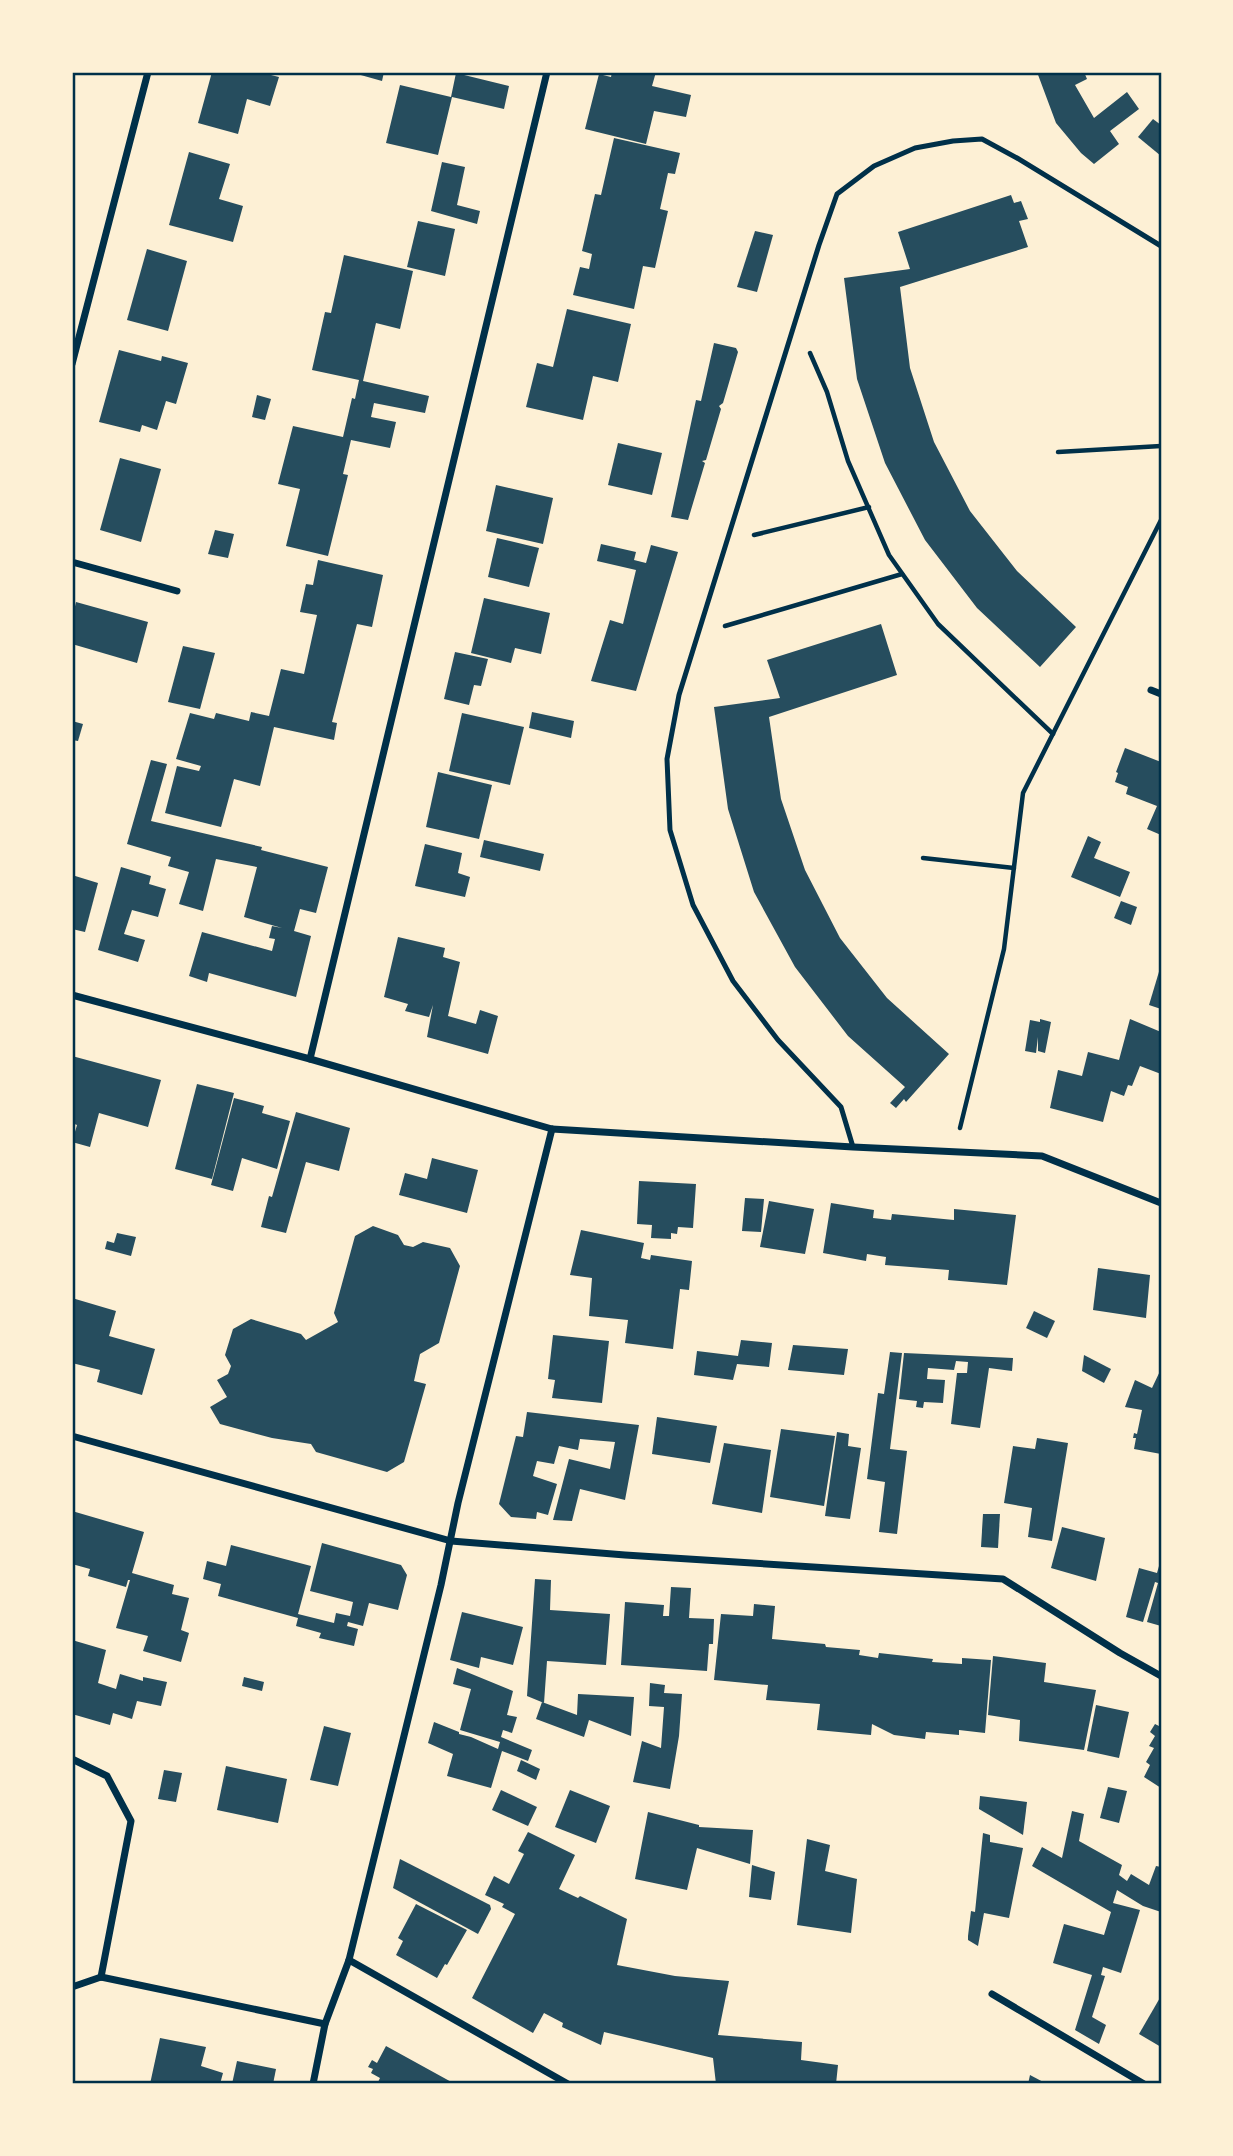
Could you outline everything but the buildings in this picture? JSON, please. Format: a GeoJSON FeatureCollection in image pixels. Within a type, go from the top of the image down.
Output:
{"type":"FeatureCollection","features":[{"type":"Feature","properties":{"kind":"street"},"geometry":{"type":"LineString","coordinates":[[72,364],[148,72]]}},
{"type":"Feature","properties":{"kind":"street"},"geometry":{"type":"LineString","coordinates":[[310,1059],[547,72]]}},
{"type":"Feature","properties":{"kind":"street"},"geometry":{"type":"LineString","coordinates":[[72,562],[177,591]]}},
{"type":"Feature","properties":{"kind":"street"},"geometry":{"type":"LineString","coordinates":[[1151,690],[1161,694]]}},
{"type":"Feature","properties":{"kind":"street"},"geometry":{"type":"LineString","coordinates":[[72,995],[310,1059],[552,1129],[1042,1156],[1161,1203]]}},
{"type":"Feature","properties":{"kind":"street"},"geometry":{"type":"LineString","coordinates":[[313,2084],[325,2024],[349,1960],[458,1503],[552,1129]]}},
{"type":"Feature","properties":{"kind":"street"},"geometry":{"type":"LineString","coordinates":[[72,1436],[451,1541],[1003,1579],[1161,1676]]}},
{"type":"Feature","properties":{"kind":"street"},"geometry":{"type":"LineString","coordinates":[[72,1759],[107,1776],[131,1821],[101,1977]]}},
{"type":"Feature","properties":{"kind":"street"},"geometry":{"type":"LineString","coordinates":[[349,1960],[568,2084]]}},
{"type":"Feature","properties":{"kind":"street"},"geometry":{"type":"LineString","coordinates":[[72,1987],[101,1977],[325,2024]]}},
{"type":"Feature","properties":{"kind":"street"},"geometry":{"type":"LineString","coordinates":[[992,1994],[1144,2084]]}},
{"type":"Feature","properties":{"kind":"lane"},"geometry":{"type":"LineString","coordinates":[[853,1147],[841,1107],[778,1040],[733,981],[693,905],[670,830],[667,758],[679,695],[837,194],[873,166],[915,148],[982,139],[1161,246]]}},
{"type":"Feature","properties":{"kind":"path"},"geometry":{"type":"LineString","coordinates":[[796,320],[827,392],[848,461],[889,555],[938,624],[1053,734]]}},
{"type":"Feature","properties":{"kind":"path"},"geometry":{"type":"LineString","coordinates":[[1058,452],[1161,446]]}},
{"type":"Feature","properties":{"kind":"path"},"geometry":{"type":"LineString","coordinates":[[726,541],[869,507]]}},
{"type":"Feature","properties":{"kind":"path"},"geometry":{"type":"LineString","coordinates":[[954,1152],[1004,949],[1023,793],[1161,520]]}},
{"type":"Feature","properties":{"kind":"path"},"geometry":{"type":"LineString","coordinates":[[698,633],[902,574]]}},
{"type":"Feature","properties":{"kind":"path"},"geometry":{"type":"LineString","coordinates":[[923,858],[1014,868]]}}]}
